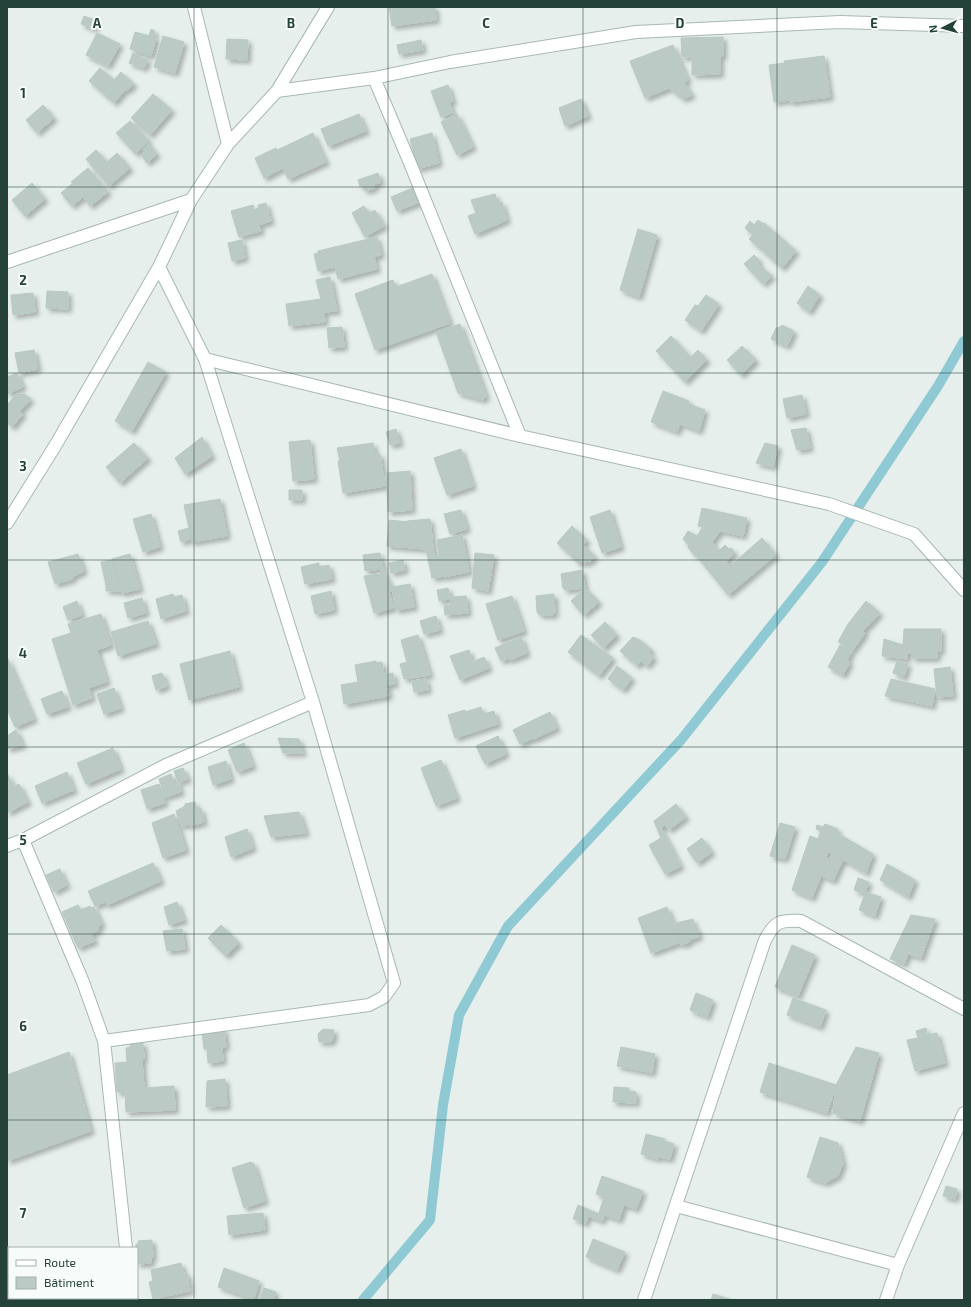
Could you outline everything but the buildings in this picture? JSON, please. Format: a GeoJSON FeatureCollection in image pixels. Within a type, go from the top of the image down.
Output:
{"type":"FeatureCollection","features":[{"type":"Feature","properties":{"kind":"street"},"geometry":{"type":"LineString","coordinates":[[194,7],[228,144]]}},
{"type":"Feature","properties":{"kind":"street"},"geometry":{"type":"LineString","coordinates":[[7,523],[55,446],[159,268],[191,200],[228,144],[277,91],[328,7]]}},
{"type":"Feature","properties":{"kind":"street"},"geometry":{"type":"LineString","coordinates":[[277,91],[374,78],[450,62],[636,32],[840,22],[964,26]]}},
{"type":"Feature","properties":{"kind":"street"},"geometry":{"type":"LineString","coordinates":[[374,78],[520,436]]}},
{"type":"Feature","properties":{"kind":"street"},"geometry":{"type":"LineString","coordinates":[[7,262],[191,200]]}},
{"type":"Feature","properties":{"kind":"street"},"geometry":{"type":"LineString","coordinates":[[104,1042],[369,1005],[384,997],[394,983],[313,702],[205,359],[159,268]]}},
{"type":"Feature","properties":{"kind":"street"},"geometry":{"type":"LineString","coordinates":[[205,359],[520,436],[829,504],[914,534],[964,590]]}},
{"type":"Feature","properties":{"kind":"street"},"geometry":{"type":"LineString","coordinates":[[7,846],[23,840],[166,765],[313,702]]}},
{"type":"Feature","properties":{"kind":"street"},"geometry":{"type":"LineString","coordinates":[[23,840],[83,982],[104,1042],[126,1247]]}},
{"type":"Feature","properties":{"kind":"street"},"geometry":{"type":"LineString","coordinates":[[644,1300],[765,940],[772,926],[785,920],[801,921],[964,1009]]}},
{"type":"Feature","properties":{"kind":"street"},"geometry":{"type":"LineString","coordinates":[[886,1300],[898,1265],[964,1113]]}},
{"type":"Feature","properties":{"kind":"street"},"geometry":{"type":"LineString","coordinates":[[676,1206],[898,1265]]}},
{"type":"Feature","properties":{"kind":"waterway"},"geometry":{"type":"LineString","coordinates":[[363,1300],[430,1220],[443,1105],[459,1015],[508,926],[681,740],[822,562],[938,386],[964,341]]}}]}
